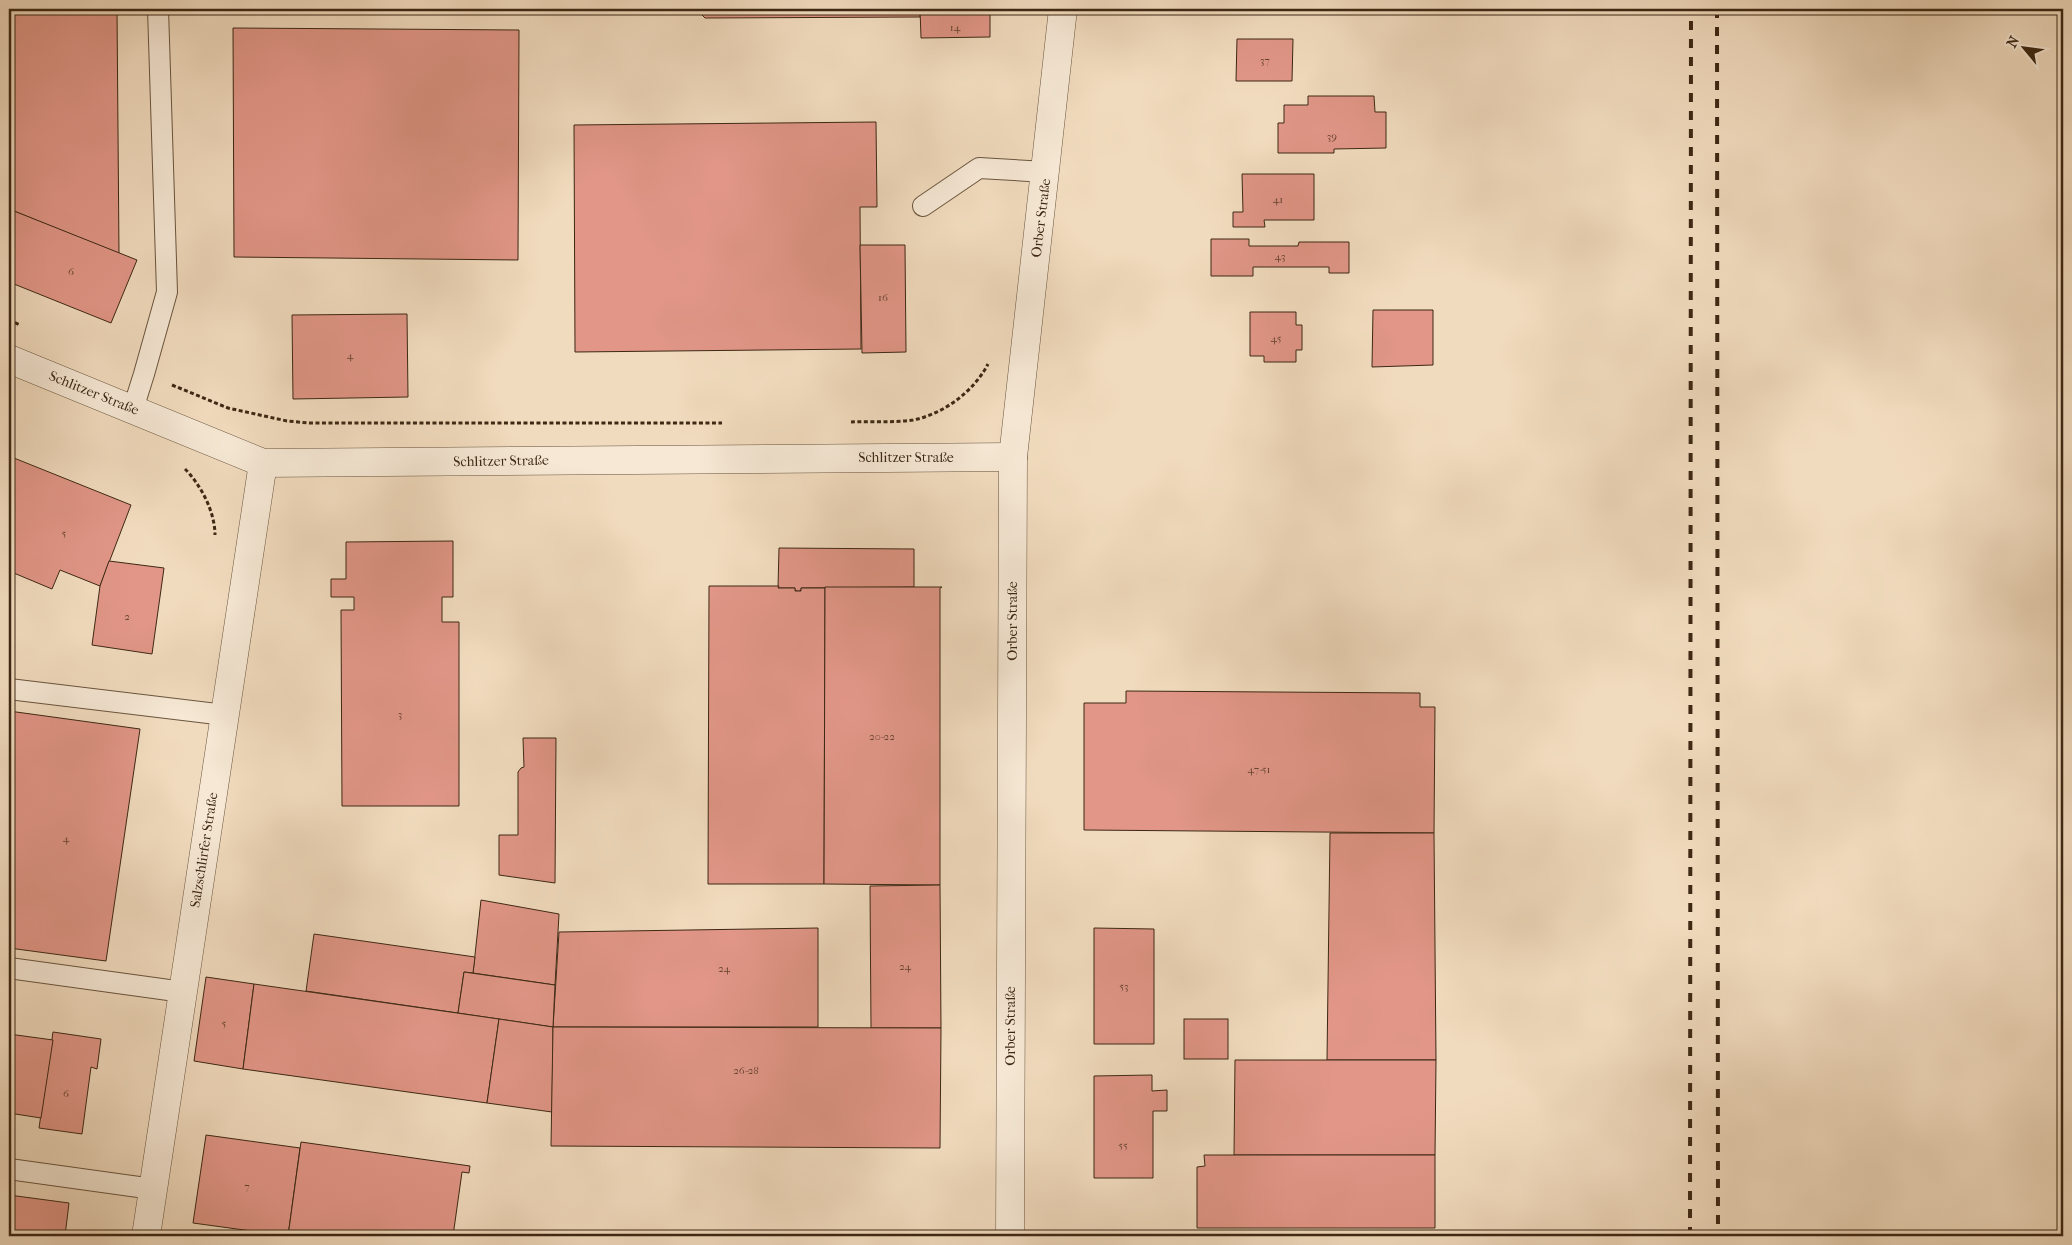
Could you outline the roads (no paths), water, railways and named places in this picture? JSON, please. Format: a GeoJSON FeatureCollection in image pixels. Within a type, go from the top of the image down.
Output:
{"type":"FeatureCollection","features":[{"type":"Feature","properties":{"kind":"street","name":"Orber Straße"},"geometry":{"type":"LineString","coordinates":[[1010,1236],[1013,457],[1063,9]]}},
{"type":"Feature","properties":{"kind":"street","name":"Schlitzer Straße"},"geometry":{"type":"LineString","coordinates":[[9,359],[263,463],[1013,457]]}},
{"type":"Feature","properties":{"kind":"street","name":"Salzschlirfer Straße"},"geometry":{"type":"LineString","coordinates":[[146,1236],[263,463]]}},
{"type":"Feature","properties":{"kind":"lane"},"geometry":{"type":"LineString","coordinates":[[133,409],[167,292],[158,9]]}},
{"type":"Feature","properties":{"kind":"lane"},"geometry":{"type":"LineString","coordinates":[[922,206],[979,168],[1046,172]]}},
{"type":"Feature","properties":{"kind":"lane"},"geometry":{"type":"LineString","coordinates":[[9,689],[225,715]]}},
{"type":"Feature","properties":{"kind":"lane"},"geometry":{"type":"LineString","coordinates":[[9,968],[183,992]]}},
{"type":"Feature","properties":{"kind":"lane"},"geometry":{"type":"LineString","coordinates":[[9,1169],[153,1189]]}},
{"type":"Feature","properties":{"kind":"railway"},"geometry":{"type":"LineString","coordinates":[[1690,1236],[1691,9]]}},
{"type":"Feature","properties":{"kind":"railway"},"geometry":{"type":"LineString","coordinates":[[1717,9],[1718,1236]]}}]}
